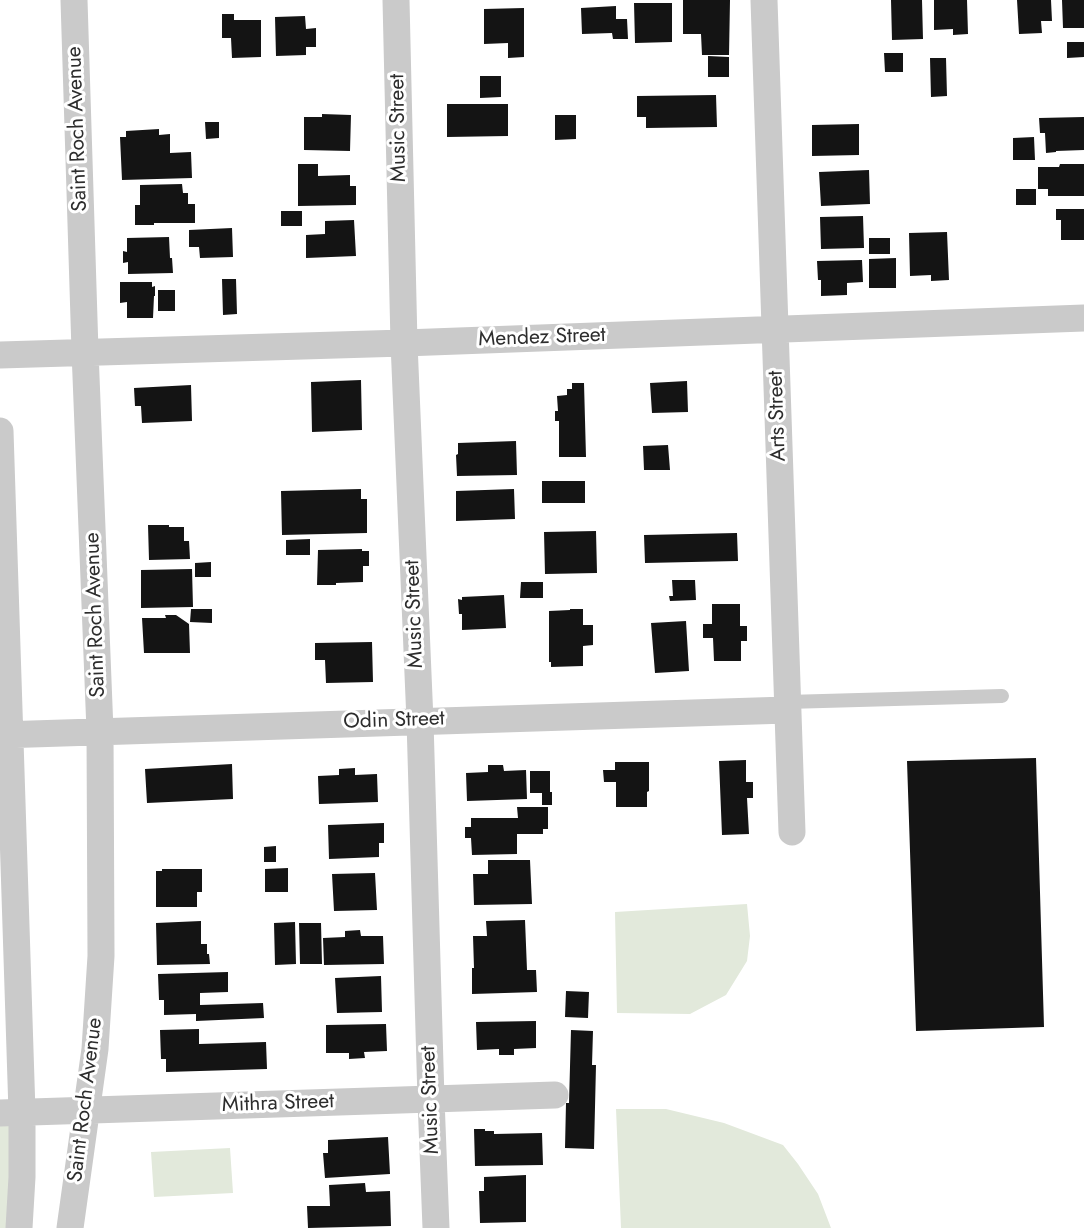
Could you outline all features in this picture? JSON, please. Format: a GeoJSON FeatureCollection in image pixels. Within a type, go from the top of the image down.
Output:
{"type":"FeatureCollection","features":[{"type":"Feature","properties":{"kind":"street","name":"Saint Roch Avenue"},"geometry":{"type":"LineString","coordinates":[[70,1228],[95,1049],[101,956],[100,731],[74,0]]}},
{"type":"Feature","properties":{"kind":"street","name":"Music Street"},"geometry":{"type":"LineString","coordinates":[[396,0],[405,343],[436,1228]]}},
{"type":"Feature","properties":{"kind":"street","name":"Arts Street"},"geometry":{"type":"LineString","coordinates":[[764,0],[792,832]]}},
{"type":"Feature","properties":{"kind":"street","name":"Mendez Street"},"geometry":{"type":"LineString","coordinates":[[0,355],[405,343],[1084,318]]}},
{"type":"Feature","properties":{"kind":"street"},"geometry":{"type":"LineString","coordinates":[[0,432],[11,1113],[22,1177],[19,1228]]}},
{"type":"Feature","properties":{"kind":"street","name":"Odin Street"},"geometry":{"type":"LineString","coordinates":[[5,735],[787,706]]}},
{"type":"Feature","properties":{"kind":"street","name":"Mithra Street"},"geometry":{"type":"LineString","coordinates":[[11,1113],[555,1095]]}},
{"type":"Feature","properties":{"kind":"lane"},"geometry":{"type":"LineString","coordinates":[[787,706],[1002,696]]}},
{"type":"Feature","properties":{"kind":"shaded area"},"geometry":{"type":"Polygon","coordinates":[[[747,904],[750,936],[747,961],[726,995],[690,1014],[617,1013],[615,912],[747,904]]]}},
{"type":"Feature","properties":{"kind":"shaded area"},"geometry":{"type":"Polygon","coordinates":[[[616,1109],[666,1109],[724,1123],[783,1145],[818,1194],[831,1228],[621,1228],[616,1109]]]}},
{"type":"Feature","properties":{"kind":"shaded area"},"geometry":{"type":"Polygon","coordinates":[[[22,1112],[19,1228],[0,1228],[0,1113],[22,1112]]]}},
{"type":"Feature","properties":{"kind":"shaded area"},"geometry":{"type":"Polygon","coordinates":[[[230,1148],[233,1193],[154,1197],[151,1152],[230,1148]]]}},
{"type":"Feature","properties":{"kind":"building"},"geometry":{"type":"Polygon","coordinates":[[[683,0],[730,0],[729,55],[702,55],[701,34],[683,34],[683,0]]]}},
{"type":"Feature","properties":{"kind":"building"},"geometry":{"type":"Polygon","coordinates":[[[891,0],[922,0],[923,39],[892,40],[891,0]]]}},
{"type":"Feature","properties":{"kind":"building"},"geometry":{"type":"Polygon","coordinates":[[[934,0],[967,0],[968,34],[953,35],[953,29],[934,30],[934,0]]]}},
{"type":"Feature","properties":{"kind":"building"},"geometry":{"type":"Polygon","coordinates":[[[1017,0],[1051,0],[1052,21],[1041,21],[1042,33],[1019,34],[1017,0]]]}},
{"type":"Feature","properties":{"kind":"building"},"geometry":{"type":"Polygon","coordinates":[[[1062,0],[1084,0],[1084,28],[1063,28],[1062,0]]]}},
{"type":"Feature","properties":{"kind":"building"},"geometry":{"type":"Polygon","coordinates":[[[634,3],[672,3],[672,42],[635,43],[634,3]]]}},
{"type":"Feature","properties":{"kind":"building"},"geometry":{"type":"Polygon","coordinates":[[[616,6],[616,19],[627,19],[628,39],[613,39],[612,33],[582,34],[581,8],[616,6]]]}},
{"type":"Feature","properties":{"kind":"building"},"geometry":{"type":"Polygon","coordinates":[[[524,8],[524,57],[508,58],[508,43],[484,44],[484,9],[524,8]]]}},
{"type":"Feature","properties":{"kind":"building"},"geometry":{"type":"Polygon","coordinates":[[[222,14],[234,14],[234,20],[261,20],[261,57],[232,58],[231,38],[222,38],[222,14]]]}},
{"type":"Feature","properties":{"kind":"building"},"geometry":{"type":"Polygon","coordinates":[[[305,16],[306,29],[316,28],[316,47],[306,47],[306,55],[276,56],[275,17],[305,16]]]}},
{"type":"Feature","properties":{"kind":"building"},"geometry":{"type":"Polygon","coordinates":[[[1067,42],[1084,42],[1084,57],[1067,58],[1067,42]]]}},
{"type":"Feature","properties":{"kind":"building"},"geometry":{"type":"Polygon","coordinates":[[[884,53],[903,53],[903,72],[885,72],[884,53]]]}},
{"type":"Feature","properties":{"kind":"building"},"geometry":{"type":"Polygon","coordinates":[[[708,56],[729,57],[729,77],[708,77],[708,56]]]}},
{"type":"Feature","properties":{"kind":"building"},"geometry":{"type":"Polygon","coordinates":[[[930,58],[946,58],[947,96],[931,97],[930,58]]]}},
{"type":"Feature","properties":{"kind":"building"},"geometry":{"type":"Polygon","coordinates":[[[480,76],[501,76],[501,97],[480,98],[480,76]]]}},
{"type":"Feature","properties":{"kind":"building"},"geometry":{"type":"Polygon","coordinates":[[[716,95],[717,127],[646,128],[646,117],[637,117],[637,96],[716,95]]]}},
{"type":"Feature","properties":{"kind":"building"},"geometry":{"type":"Polygon","coordinates":[[[447,104],[508,104],[508,136],[447,137],[447,104]]]}},
{"type":"Feature","properties":{"kind":"building"},"geometry":{"type":"Polygon","coordinates":[[[322,114],[351,115],[350,151],[304,150],[304,117],[322,117],[322,114]]]}},
{"type":"Feature","properties":{"kind":"building"},"geometry":{"type":"Polygon","coordinates":[[[555,115],[576,115],[576,139],[555,140],[555,115]]]}},
{"type":"Feature","properties":{"kind":"building"},"geometry":{"type":"Polygon","coordinates":[[[1084,117],[1084,150],[1046,153],[1045,133],[1040,133],[1039,118],[1084,117]]]}},
{"type":"Feature","properties":{"kind":"building"},"geometry":{"type":"Polygon","coordinates":[[[205,122],[219,122],[219,138],[206,139],[205,122]]]}},
{"type":"Feature","properties":{"kind":"building"},"geometry":{"type":"Polygon","coordinates":[[[859,124],[859,155],[812,156],[812,125],[859,124]]]}},
{"type":"Feature","properties":{"kind":"building"},"geometry":{"type":"Polygon","coordinates":[[[159,129],[159,135],[170,134],[170,153],[191,152],[192,178],[122,180],[120,137],[126,137],[126,131],[159,129]]]}},
{"type":"Feature","properties":{"kind":"building"},"geometry":{"type":"Polygon","coordinates":[[[1034,137],[1035,160],[1013,160],[1013,138],[1034,137]]]}},
{"type":"Feature","properties":{"kind":"building"},"geometry":{"type":"Polygon","coordinates":[[[298,164],[318,164],[318,176],[350,175],[350,186],[356,186],[356,205],[298,206],[298,164]]]}},
{"type":"Feature","properties":{"kind":"building"},"geometry":{"type":"Polygon","coordinates":[[[1060,164],[1084,164],[1084,196],[1048,196],[1048,189],[1038,189],[1038,167],[1059,167],[1060,164]]]}},
{"type":"Feature","properties":{"kind":"building"},"geometry":{"type":"Polygon","coordinates":[[[869,170],[870,204],[821,206],[819,172],[869,170]]]}},
{"type":"Feature","properties":{"kind":"building"},"geometry":{"type":"Polygon","coordinates":[[[182,184],[183,193],[188,193],[188,204],[195,204],[195,223],[135,225],[135,205],[140,205],[140,185],[182,184]]]}},
{"type":"Feature","properties":{"kind":"building"},"geometry":{"type":"Polygon","coordinates":[[[1016,189],[1036,189],[1036,205],[1016,205],[1016,189]]]}},
{"type":"Feature","properties":{"kind":"building"},"geometry":{"type":"Polygon","coordinates":[[[1056,209],[1084,209],[1084,240],[1061,240],[1061,220],[1056,220],[1056,209]]]}},
{"type":"Feature","properties":{"kind":"building"},"geometry":{"type":"Polygon","coordinates":[[[281,211],[302,211],[302,226],[281,226],[281,211]]]}},
{"type":"Feature","properties":{"kind":"building"},"geometry":{"type":"Polygon","coordinates":[[[863,216],[864,248],[821,249],[820,217],[863,216]]]}},
{"type":"Feature","properties":{"kind":"building"},"geometry":{"type":"Polygon","coordinates":[[[354,220],[356,256],[306,258],[306,235],[325,234],[325,221],[354,220]]]}},
{"type":"Feature","properties":{"kind":"building"},"geometry":{"type":"Polygon","coordinates":[[[232,228],[233,257],[200,258],[199,247],[189,247],[189,230],[232,228]]]}},
{"type":"Feature","properties":{"kind":"building"},"geometry":{"type":"Polygon","coordinates":[[[947,232],[949,280],[931,281],[931,275],[910,276],[909,233],[947,232]]]}},
{"type":"Feature","properties":{"kind":"building"},"geometry":{"type":"Polygon","coordinates":[[[169,237],[173,273],[128,274],[128,262],[123,263],[123,251],[127,252],[127,238],[169,237]]]}},
{"type":"Feature","properties":{"kind":"building"},"geometry":{"type":"Polygon","coordinates":[[[869,238],[890,238],[890,254],[869,254],[869,238]]]}},
{"type":"Feature","properties":{"kind":"building"},"geometry":{"type":"Polygon","coordinates":[[[896,258],[896,288],[869,288],[869,259],[896,258]]]}},
{"type":"Feature","properties":{"kind":"building"},"geometry":{"type":"Polygon","coordinates":[[[862,260],[863,282],[847,283],[847,295],[821,296],[821,280],[818,280],[817,261],[862,260]]]}},
{"type":"Feature","properties":{"kind":"building"},"geometry":{"type":"Polygon","coordinates":[[[222,279],[236,279],[237,314],[223,315],[222,279]]]}},
{"type":"Feature","properties":{"kind":"building"},"geometry":{"type":"Polygon","coordinates":[[[120,282],[152,282],[152,287],[155,286],[153,318],[127,318],[127,302],[120,303],[120,282]]]}},
{"type":"Feature","properties":{"kind":"building"},"geometry":{"type":"Polygon","coordinates":[[[158,290],[175,290],[175,311],[158,311],[158,290]]]}},
{"type":"Feature","properties":{"kind":"building"},"geometry":{"type":"Polygon","coordinates":[[[361,380],[362,430],[312,432],[311,382],[361,380]]]}},
{"type":"Feature","properties":{"kind":"building"},"geometry":{"type":"Polygon","coordinates":[[[687,381],[688,412],[652,413],[650,383],[687,381]]]}},
{"type":"Feature","properties":{"kind":"building"},"geometry":{"type":"Polygon","coordinates":[[[572,383],[584,383],[586,457],[559,457],[559,421],[555,421],[555,411],[558,411],[557,396],[567,395],[567,389],[572,389],[572,383]]]}},
{"type":"Feature","properties":{"kind":"building"},"geometry":{"type":"Polygon","coordinates":[[[191,385],[192,421],[142,423],[141,406],[135,406],[134,388],[191,385]]]}},
{"type":"Feature","properties":{"kind":"building"},"geometry":{"type":"Polygon","coordinates":[[[516,441],[517,475],[457,476],[458,443],[516,441]]]}},
{"type":"Feature","properties":{"kind":"building"},"geometry":{"type":"Polygon","coordinates":[[[668,445],[670,470],[644,470],[643,446],[668,445]]]}},
{"type":"Feature","properties":{"kind":"building"},"geometry":{"type":"Polygon","coordinates":[[[542,481],[585,481],[585,503],[542,503],[542,481]]]}},
{"type":"Feature","properties":{"kind":"building"},"geometry":{"type":"Polygon","coordinates":[[[361,489],[361,499],[367,499],[367,533],[282,535],[281,491],[361,489]]]}},
{"type":"Feature","properties":{"kind":"building"},"geometry":{"type":"Polygon","coordinates":[[[514,489],[515,519],[456,521],[456,491],[514,489]]]}},
{"type":"Feature","properties":{"kind":"building"},"geometry":{"type":"Polygon","coordinates":[[[148,525],[184,527],[184,541],[189,541],[190,559],[149,560],[148,525]]]}},
{"type":"Feature","properties":{"kind":"building"},"geometry":{"type":"Polygon","coordinates":[[[596,531],[597,573],[545,574],[544,532],[596,531]]]}},
{"type":"Feature","properties":{"kind":"building"},"geometry":{"type":"Polygon","coordinates":[[[737,533],[738,561],[645,563],[644,535],[737,533]]]}},
{"type":"Feature","properties":{"kind":"building"},"geometry":{"type":"Polygon","coordinates":[[[310,539],[310,555],[286,555],[286,540],[310,539]]]}},
{"type":"Feature","properties":{"kind":"building"},"geometry":{"type":"Polygon","coordinates":[[[362,549],[362,551],[369,551],[369,566],[363,566],[363,582],[317,585],[318,550],[362,549]]]}},
{"type":"Feature","properties":{"kind":"building"},"geometry":{"type":"Polygon","coordinates":[[[211,562],[211,577],[195,577],[195,563],[211,562]]]}},
{"type":"Feature","properties":{"kind":"building"},"geometry":{"type":"Polygon","coordinates":[[[192,569],[193,607],[141,608],[141,570],[192,569]]]}},
{"type":"Feature","properties":{"kind":"building"},"geometry":{"type":"Polygon","coordinates":[[[672,580],[695,580],[696,600],[670,601],[669,596],[673,596],[672,580]]]}},
{"type":"Feature","properties":{"kind":"building"},"geometry":{"type":"Polygon","coordinates":[[[521,582],[543,582],[543,598],[520,598],[521,582]]]}},
{"type":"Feature","properties":{"kind":"building"},"geometry":{"type":"Polygon","coordinates":[[[504,595],[506,628],[462,630],[462,614],[459,614],[458,599],[504,595]]]}},
{"type":"Feature","properties":{"kind":"building"},"geometry":{"type":"Polygon","coordinates":[[[712,604],[740,604],[740,626],[747,626],[747,641],[741,641],[741,661],[714,661],[713,638],[703,638],[703,624],[712,624],[712,604]]]}},
{"type":"Feature","properties":{"kind":"building"},"geometry":{"type":"Polygon","coordinates":[[[191,609],[212,609],[212,623],[190,622],[191,609]]]}},
{"type":"Feature","properties":{"kind":"building"},"geometry":{"type":"Polygon","coordinates":[[[583,609],[583,625],[593,625],[593,645],[583,646],[583,666],[551,667],[551,662],[549,662],[549,611],[583,609]]]}},
{"type":"Feature","properties":{"kind":"building"},"geometry":{"type":"Polygon","coordinates":[[[165,615],[176,615],[189,624],[190,653],[144,653],[142,618],[166,618],[165,615]]]}},
{"type":"Feature","properties":{"kind":"building"},"geometry":{"type":"Polygon","coordinates":[[[686,621],[689,671],[655,673],[651,623],[686,621]]]}},
{"type":"Feature","properties":{"kind":"building"},"geometry":{"type":"Polygon","coordinates":[[[372,642],[373,682],[326,683],[325,660],[315,660],[315,643],[372,642]]]}},
{"type":"Feature","properties":{"kind":"building"},"geometry":{"type":"Polygon","coordinates":[[[1036,758],[1044,1027],[916,1031],[907,761],[1036,758]]]}},
{"type":"Feature","properties":{"kind":"building"},"geometry":{"type":"Polygon","coordinates":[[[746,760],[746,782],[753,782],[753,798],[747,798],[749,834],[722,835],[719,761],[746,760]]]}},
{"type":"Feature","properties":{"kind":"building"},"geometry":{"type":"Polygon","coordinates":[[[615,762],[649,762],[647,807],[616,807],[616,782],[604,782],[603,770],[615,770],[615,762]]]}},
{"type":"Feature","properties":{"kind":"building"},"geometry":{"type":"Polygon","coordinates":[[[232,764],[233,799],[147,803],[145,769],[232,764]]]}},
{"type":"Feature","properties":{"kind":"building"},"geometry":{"type":"Polygon","coordinates":[[[488,765],[503,765],[504,771],[526,770],[527,799],[467,801],[466,773],[488,772],[488,765]]]}},
{"type":"Feature","properties":{"kind":"building"},"geometry":{"type":"Polygon","coordinates":[[[355,768],[355,775],[377,774],[378,802],[319,804],[318,776],[339,775],[339,769],[355,768]]]}},
{"type":"Feature","properties":{"kind":"building"},"geometry":{"type":"Polygon","coordinates":[[[530,771],[550,771],[552,805],[542,805],[542,793],[530,793],[530,771]]]}},
{"type":"Feature","properties":{"kind":"building"},"geometry":{"type":"Polygon","coordinates":[[[517,807],[548,807],[548,829],[543,829],[543,834],[517,834],[517,854],[472,855],[471,838],[465,838],[465,827],[471,827],[471,818],[518,818],[517,807]]]}},
{"type":"Feature","properties":{"kind":"building"},"geometry":{"type":"Polygon","coordinates":[[[384,823],[384,843],[379,843],[379,857],[329,859],[328,825],[384,823]]]}},
{"type":"Feature","properties":{"kind":"building"},"geometry":{"type":"Polygon","coordinates":[[[276,846],[276,862],[264,862],[264,847],[276,846]]]}},
{"type":"Feature","properties":{"kind":"building"},"geometry":{"type":"Polygon","coordinates":[[[488,860],[530,860],[532,904],[474,905],[473,874],[488,874],[488,860]]]}},
{"type":"Feature","properties":{"kind":"building"},"geometry":{"type":"Polygon","coordinates":[[[288,868],[288,892],[265,892],[265,869],[288,868]]]}},
{"type":"Feature","properties":{"kind":"building"},"geometry":{"type":"Polygon","coordinates":[[[162,869],[202,869],[202,892],[197,892],[197,907],[156,907],[156,871],[162,871],[162,869]]]}},
{"type":"Feature","properties":{"kind":"building"},"geometry":{"type":"Polygon","coordinates":[[[375,873],[377,910],[334,911],[332,874],[375,873]]]}},
{"type":"Feature","properties":{"kind":"building"},"geometry":{"type":"Polygon","coordinates":[[[525,920],[527,970],[536,970],[537,992],[472,994],[473,936],[487,936],[486,921],[525,920]]]}},
{"type":"Feature","properties":{"kind":"building"},"geometry":{"type":"Polygon","coordinates":[[[201,921],[201,944],[207,944],[210,964],[157,965],[156,923],[201,921]]]}},
{"type":"Feature","properties":{"kind":"building"},"geometry":{"type":"Polygon","coordinates":[[[295,922],[296,964],[275,965],[274,923],[295,922]]]}},
{"type":"Feature","properties":{"kind":"building"},"geometry":{"type":"Polygon","coordinates":[[[299,923],[321,923],[322,964],[300,964],[299,923]]]}},
{"type":"Feature","properties":{"kind":"building"},"geometry":{"type":"Polygon","coordinates":[[[360,930],[361,936],[383,936],[384,964],[324,965],[323,938],[345,937],[345,931],[360,930]]]}},
{"type":"Feature","properties":{"kind":"building"},"geometry":{"type":"Polygon","coordinates":[[[228,972],[228,992],[200,993],[200,1005],[263,1003],[264,1018],[196,1021],[196,1014],[164,1015],[164,1000],[159,1000],[158,974],[228,972]]]}},
{"type":"Feature","properties":{"kind":"building"},"geometry":{"type":"Polygon","coordinates":[[[381,976],[382,1012],[337,1013],[335,978],[381,976]]]}},
{"type":"Feature","properties":{"kind":"building"},"geometry":{"type":"Polygon","coordinates":[[[566,991],[589,992],[588,1018],[565,1017],[566,991]]]}},
{"type":"Feature","properties":{"kind":"building"},"geometry":{"type":"Polygon","coordinates":[[[536,1021],[536,1048],[514,1049],[514,1055],[499,1055],[499,1049],[477,1050],[476,1022],[536,1021]]]}},
{"type":"Feature","properties":{"kind":"building"},"geometry":{"type":"Polygon","coordinates":[[[386,1024],[387,1051],[364,1052],[365,1058],[349,1059],[349,1053],[326,1053],[326,1025],[386,1024]]]}},
{"type":"Feature","properties":{"kind":"building"},"geometry":{"type":"Polygon","coordinates":[[[199,1029],[199,1044],[266,1042],[267,1069],[166,1072],[166,1059],[161,1059],[160,1030],[199,1029]]]}},
{"type":"Feature","properties":{"kind":"building"},"geometry":{"type":"Polygon","coordinates":[[[571,1030],[593,1031],[592,1065],[596,1065],[594,1149],[565,1148],[571,1030]]]}},
{"type":"Feature","properties":{"kind":"building"},"geometry":{"type":"Polygon","coordinates":[[[474,1129],[494,1131],[494,1134],[542,1133],[543,1165],[475,1166],[474,1129]]]}},
{"type":"Feature","properties":{"kind":"building"},"geometry":{"type":"Polygon","coordinates":[[[388,1137],[390,1174],[325,1178],[323,1153],[328,1153],[328,1140],[388,1137]]]}},
{"type":"Feature","properties":{"kind":"building"},"geometry":{"type":"Polygon","coordinates":[[[526,1175],[526,1222],[480,1223],[479,1191],[484,1191],[484,1177],[526,1175]]]}},
{"type":"Feature","properties":{"kind":"building"},"geometry":{"type":"Polygon","coordinates":[[[365,1183],[366,1192],[390,1191],[391,1226],[308,1228],[307,1206],[330,1206],[329,1185],[365,1183]]]}}]}
